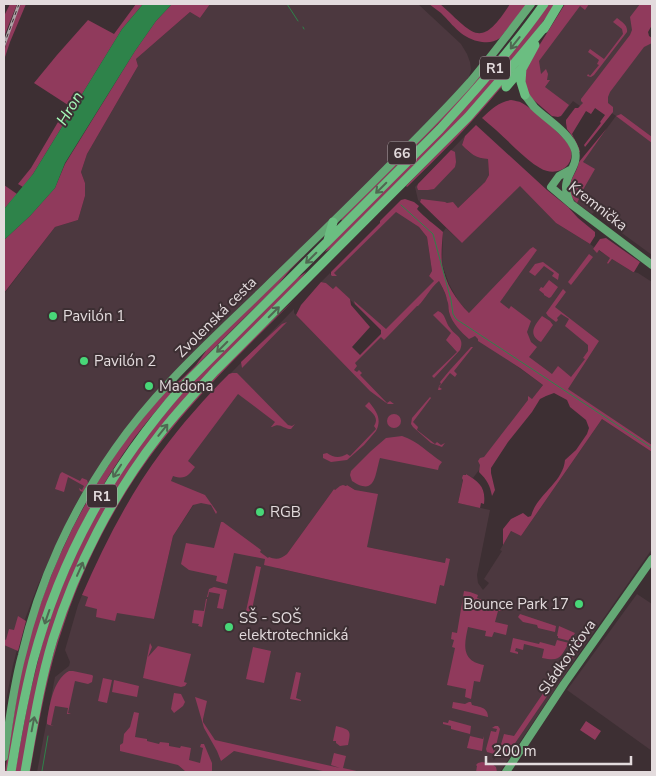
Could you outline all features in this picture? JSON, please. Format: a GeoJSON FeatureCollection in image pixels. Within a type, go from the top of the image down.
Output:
{"type":"FeatureCollection","features":[{"type":"Feature","properties":{"kind":"highway","name":"R1"},"geometry":{"type":"LineString","coordinates":[[11,772],[28,682],[45,621],[82,533],[118,469],[182,387],[433,136],[495,68],[544,4]]}},
{"type":"Feature","properties":{"kind":"highway","name":"R1"},"geometry":{"type":"LineString","coordinates":[[25,772],[47,660],[59,621],[87,554],[107,514],[145,454],[175,415],[215,371],[468,117],[547,24],[559,4]]}},
{"type":"Feature","properties":{"kind":"highway"},"geometry":{"type":"LineString","coordinates":[[506,87],[523,67],[547,24]]}},
{"type":"Feature","properties":{"kind":"highway"},"geometry":{"type":"LineString","coordinates":[[523,67],[521,82],[524,94]]}},
{"type":"Feature","properties":{"kind":"highway"},"geometry":{"type":"LineString","coordinates":[[328,240],[333,222]]}},
{"type":"Feature","properties":{"kind":"main road","name":"Zvolenská cesta"},"geometry":{"type":"LineString","coordinates":[[4,757],[19,668],[26,637],[39,597],[65,535],[104,466],[126,433],[169,382],[432,124],[469,82],[531,4]]}},
{"type":"Feature","properties":{"kind":"main road"},"geometry":{"type":"LineString","coordinates":[[524,94],[534,107],[564,134],[573,146],[575,158],[567,177],[565,190],[571,204]]}},
{"type":"Feature","properties":{"kind":"main road","name":"Kremnička"},"geometry":{"type":"LineString","coordinates":[[570,170],[559,176],[551,187],[652,265]]}},
{"type":"Feature","properties":{"kind":"main road","name":"Sládkovičova"},"geometry":{"type":"LineString","coordinates":[[506,772],[564,684],[652,559]]}},
{"type":"Feature","properties":{"kind":"shaded area"},"geometry":{"type":"Polygon","coordinates":[[[10,4],[17,4],[4,37],[4,16],[10,4]]]}},
{"type":"Feature","properties":{"kind":"shaded area"},"geometry":{"type":"Polygon","coordinates":[[[21,4],[26,4],[4,60],[7,38],[21,4]]]}},
{"type":"Feature","properties":{"kind":"shaded area"},"geometry":{"type":"Polygon","coordinates":[[[136,4],[143,4],[122,29],[33,174],[23,187],[18,184],[31,168],[68,105],[34,83],[88,20],[114,34],[136,4]]]}},
{"type":"Feature","properties":{"kind":"shaded area"},"geometry":{"type":"Polygon","coordinates":[[[143,4],[172,4],[156,21],[135,51],[65,163],[55,188],[30,216],[4,240],[4,209],[33,174],[122,29],[143,4]]]}},
{"type":"Feature","properties":{"kind":"shaded area"},"geometry":{"type":"Polygon","coordinates":[[[172,4],[210,4],[200,18],[190,12],[136,59],[138,66],[87,154],[81,172],[85,183],[85,196],[78,220],[55,227],[4,293],[4,240],[30,216],[55,188],[65,164],[135,51],[156,21],[172,4]]]}},
{"type":"Feature","properties":{"kind":"shaded area"},"geometry":{"type":"Polygon","coordinates":[[[210,4],[418,4],[461,44],[467,54],[471,70],[464,84],[318,235],[212,334],[87,484],[71,513],[38,585],[25,619],[4,711],[4,294],[55,227],[78,220],[85,196],[85,183],[81,172],[87,154],[138,66],[136,59],[190,12],[200,18],[210,4]]]}},
{"type":"Feature","properties":{"kind":"shaded area"},"geometry":{"type":"Polygon","coordinates":[[[429,4],[440,4],[469,30],[476,33],[484,33],[500,19],[510,4],[527,4],[500,38],[494,41],[482,42],[464,35],[429,4]]]}},
{"type":"Feature","properties":{"kind":"shaded area"},"geometry":{"type":"Polygon","coordinates":[[[548,4],[556,4],[527,43],[469,112],[337,245],[325,252],[332,241],[548,4]]]}},
{"type":"Feature","properties":{"kind":"shaded area"},"geometry":{"type":"Polygon","coordinates":[[[565,4],[589,4],[585,10],[580,6],[539,61],[541,74],[546,69],[548,74],[547,80],[550,80],[545,87],[569,105],[561,116],[558,117],[552,116],[529,96],[526,91],[524,74],[532,57],[565,4]]]}},
{"type":"Feature","properties":{"kind":"shaded area"},"geometry":{"type":"Polygon","coordinates":[[[575,4],[652,4],[652,25],[648,32],[652,38],[652,255],[604,220],[606,217],[596,210],[592,214],[571,196],[573,180],[585,158],[616,116],[598,104],[591,114],[573,101],[562,115],[544,99],[536,62],[575,4]]]}},
{"type":"Feature","properties":{"kind":"shaded area"},"geometry":{"type":"Polygon","coordinates":[[[640,4],[652,4],[652,25],[648,32],[652,38],[652,43],[644,47],[610,92],[608,103],[613,107],[613,112],[585,147],[584,145],[605,115],[595,108],[591,114],[586,111],[572,134],[579,152],[573,137],[567,129],[566,120],[575,108],[578,108],[583,103],[581,99],[630,35],[632,30],[630,17],[640,4]]]}},
{"type":"Feature","properties":{"kind":"shaded area"},"geometry":{"type":"Polygon","coordinates":[[[617,18],[626,26],[627,32],[594,75],[591,77],[587,76],[588,74],[590,76],[599,65],[597,64],[599,60],[588,52],[590,49],[604,59],[623,34],[622,29],[613,22],[617,18]]]}},
{"type":"Feature","properties":{"kind":"shaded area"},"geometry":{"type":"Polygon","coordinates":[[[500,55],[459,103],[342,221],[341,219],[494,58],[500,55]]]}},
{"type":"Feature","properties":{"kind":"shaded area"},"geometry":{"type":"Polygon","coordinates":[[[522,60],[512,75],[472,120],[407,187],[406,186],[449,142],[522,60]]]}},
{"type":"Feature","properties":{"kind":"shaded area"},"geometry":{"type":"Polygon","coordinates":[[[511,100],[521,102],[533,111],[556,130],[567,143],[570,147],[571,160],[564,169],[552,172],[537,166],[482,118],[495,106],[511,100]]]}},
{"type":"Feature","properties":{"kind":"shaded area"},"geometry":{"type":"Polygon","coordinates":[[[621,114],[652,137],[652,143],[616,116],[621,114]]]}},
{"type":"Feature","properties":{"kind":"shaded area"},"geometry":{"type":"Polygon","coordinates":[[[476,125],[595,232],[595,236],[590,244],[556,223],[520,186],[462,243],[420,202],[421,199],[447,203],[453,202],[458,208],[485,182],[489,175],[488,159],[474,155],[462,145],[465,136],[476,125]]]}},
{"type":"Feature","properties":{"kind":"shaded area"},"geometry":{"type":"Polygon","coordinates":[[[607,128],[583,162],[595,169],[580,195],[576,195],[579,199],[577,203],[570,192],[570,182],[579,162],[607,128]]]}},
{"type":"Feature","properties":{"kind":"shaded area"},"geometry":{"type":"Polygon","coordinates":[[[465,136],[462,145],[469,152],[480,158],[488,159],[489,175],[485,182],[458,208],[447,203],[420,200],[420,202],[415,187],[465,136]]]}},
{"type":"Feature","properties":{"kind":"shaded area"},"geometry":{"type":"Polygon","coordinates":[[[451,150],[455,152],[455,167],[434,189],[418,190],[418,184],[451,150]]]}},
{"type":"Feature","properties":{"kind":"shaded area"},"geometry":{"type":"Polygon","coordinates":[[[4,185],[17,194],[4,209],[4,185]]]}},
{"type":"Feature","properties":{"kind":"shaded area"},"geometry":{"type":"Polygon","coordinates":[[[520,185],[556,223],[590,244],[594,247],[593,250],[597,252],[598,250],[611,258],[607,264],[612,259],[652,282],[652,445],[567,389],[469,313],[459,302],[449,284],[442,264],[443,232],[446,228],[462,243],[520,185]]]}},
{"type":"Feature","properties":{"kind":"shaded area"},"geometry":{"type":"Polygon","coordinates":[[[405,199],[419,206],[417,209],[443,232],[443,271],[456,297],[469,313],[530,249],[533,247],[537,250],[500,302],[509,309],[511,306],[531,321],[527,332],[531,342],[537,347],[529,357],[552,374],[558,366],[571,377],[585,359],[583,358],[588,351],[588,345],[565,326],[569,319],[561,314],[556,322],[546,313],[563,289],[566,292],[555,307],[599,341],[568,389],[652,445],[652,452],[602,419],[521,536],[511,531],[503,545],[503,529],[511,519],[523,513],[528,517],[531,516],[534,508],[560,475],[565,460],[576,450],[587,434],[589,428],[586,420],[570,407],[567,400],[554,393],[540,399],[491,468],[495,490],[492,496],[488,483],[479,472],[480,465],[478,461],[484,457],[528,400],[528,396],[532,399],[543,385],[478,341],[475,336],[469,339],[463,333],[450,316],[446,295],[439,281],[418,306],[384,340],[381,337],[355,363],[357,366],[354,370],[357,372],[359,370],[362,373],[360,375],[387,403],[390,401],[394,404],[388,404],[370,391],[296,315],[301,305],[321,282],[326,283],[333,289],[336,286],[350,299],[351,305],[370,327],[352,347],[360,355],[381,334],[381,330],[354,301],[386,329],[434,281],[429,276],[432,271],[427,237],[419,227],[396,212],[334,273],[337,276],[331,275],[331,272],[380,221],[401,200],[405,199]]]}},
{"type":"Feature","properties":{"kind":"shaded area"},"geometry":{"type":"Polygon","coordinates":[[[396,211],[419,227],[427,237],[432,271],[429,276],[436,283],[439,281],[448,301],[449,313],[475,336],[543,385],[473,478],[466,474],[463,479],[458,503],[490,510],[477,575],[478,583],[483,590],[489,583],[484,579],[502,551],[500,550],[511,531],[521,536],[602,419],[652,452],[652,549],[500,772],[207,772],[179,766],[186,772],[37,772],[55,677],[69,666],[70,662],[65,650],[82,595],[88,597],[86,606],[154,619],[173,536],[200,495],[162,482],[232,373],[230,374],[294,309],[294,313],[348,368],[383,332],[336,286],[333,289],[326,283],[321,282],[330,273],[336,276],[334,273],[396,211]],[[347,485],[334,489],[277,568],[436,604],[445,563],[367,547],[355,490],[347,485]]]}},
{"type":"Feature","properties":{"kind":"shaded area"},"geometry":{"type":"Polygon","coordinates":[[[323,236],[277,286],[203,359],[168,397],[135,437],[101,489],[72,545],[39,627],[22,691],[7,772],[5,772],[19,682],[32,627],[58,559],[97,483],[129,434],[167,390],[183,378],[196,365],[205,350],[323,236]]]}},
{"type":"Feature","properties":{"kind":"shaded area"},"geometry":{"type":"Polygon","coordinates":[[[606,238],[640,262],[634,272],[612,259],[608,264],[610,258],[599,250],[597,253],[593,249],[600,239],[606,238]]]}},
{"type":"Feature","properties":{"kind":"shaded area"},"geometry":{"type":"Polygon","coordinates":[[[589,254],[593,257],[571,285],[568,282],[589,254]]]}},
{"type":"Feature","properties":{"kind":"shaded area"},"geometry":{"type":"Polygon","coordinates":[[[543,262],[559,274],[558,280],[552,276],[554,273],[544,266],[535,276],[529,272],[535,264],[543,262]]]}},
{"type":"Feature","properties":{"kind":"shaded area"},"geometry":{"type":"Polygon","coordinates":[[[306,272],[295,287],[160,429],[73,577],[21,772],[15,772],[29,697],[43,640],[57,598],[80,545],[103,501],[137,448],[187,387],[294,280],[306,272]]]}},
{"type":"Feature","properties":{"kind":"shaded area"},"geometry":{"type":"Polygon","coordinates":[[[549,280],[558,287],[549,298],[539,290],[549,280]]]}},
{"type":"Feature","properties":{"kind":"shaded area"},"geometry":{"type":"Polygon","coordinates":[[[294,300],[214,381],[169,432],[136,476],[108,523],[73,598],[58,642],[44,698],[30,772],[28,772],[45,683],[62,623],[80,577],[102,531],[132,478],[175,421],[239,351],[294,300]]]}},
{"type":"Feature","properties":{"kind":"shaded area"},"geometry":{"type":"Polygon","coordinates":[[[438,311],[443,314],[450,328],[461,341],[461,344],[460,350],[434,378],[432,376],[457,352],[446,340],[451,333],[433,315],[438,311]]]}},
{"type":"Feature","properties":{"kind":"shaded area"},"geometry":{"type":"Polygon","coordinates":[[[542,316],[553,325],[541,342],[533,333],[535,326],[542,316]]]}},
{"type":"Feature","properties":{"kind":"shaded area"},"geometry":{"type":"Polygon","coordinates":[[[287,322],[242,368],[241,362],[282,324],[287,322]]]}},
{"type":"Feature","properties":{"kind":"shaded area"},"geometry":{"type":"Polygon","coordinates":[[[473,347],[454,371],[457,374],[455,377],[450,373],[439,387],[442,389],[438,390],[440,382],[473,347]]]}},
{"type":"Feature","properties":{"kind":"shaded area"},"geometry":{"type":"Polygon","coordinates":[[[232,373],[237,373],[288,425],[292,426],[295,424],[291,429],[279,425],[271,427],[275,422],[238,394],[188,461],[195,467],[186,476],[181,478],[173,476],[171,481],[205,495],[217,512],[216,514],[211,505],[201,503],[193,505],[173,536],[154,619],[117,613],[115,621],[96,617],[97,609],[85,606],[88,597],[82,595],[118,521],[150,468],[170,441],[203,402],[232,373]]]}},
{"type":"Feature","properties":{"kind":"shaded area"},"geometry":{"type":"Polygon","coordinates":[[[430,397],[413,422],[418,427],[417,430],[435,444],[437,442],[441,445],[445,443],[442,447],[431,443],[413,427],[411,424],[412,418],[430,397]]]}},
{"type":"Feature","properties":{"kind":"shaded area"},"geometry":{"type":"Polygon","coordinates":[[[369,402],[379,419],[376,431],[347,460],[331,462],[323,458],[323,454],[327,453],[335,457],[347,454],[350,456],[376,429],[374,426],[376,423],[375,417],[365,406],[369,402]]]}},
{"type":"Feature","properties":{"kind":"shaded area"},"geometry":{"type":"Polygon","coordinates":[[[391,414],[397,414],[401,421],[397,428],[391,428],[387,424],[387,418],[391,414]]]}},
{"type":"Feature","properties":{"kind":"shaded area"},"geometry":{"type":"Polygon","coordinates":[[[402,436],[418,444],[442,462],[438,470],[380,458],[375,477],[370,485],[360,485],[352,481],[351,471],[371,451],[386,438],[402,436]]]}},
{"type":"Feature","properties":{"kind":"shaded area"},"geometry":{"type":"Polygon","coordinates":[[[62,472],[80,481],[82,478],[87,480],[88,483],[83,492],[79,488],[82,490],[84,486],[68,477],[64,492],[55,489],[62,472]]]}},
{"type":"Feature","properties":{"kind":"shaded area"},"geometry":{"type":"Polygon","coordinates":[[[466,474],[483,489],[484,504],[481,503],[480,508],[458,503],[462,478],[466,474]]]}},
{"type":"Feature","properties":{"kind":"shaded area"},"geometry":{"type":"Polygon","coordinates":[[[347,485],[355,490],[378,494],[367,547],[445,563],[446,558],[450,559],[444,586],[440,585],[436,604],[264,565],[265,559],[234,553],[227,584],[216,581],[217,576],[189,570],[181,564],[186,543],[214,548],[221,522],[261,550],[260,552],[268,558],[276,559],[283,557],[334,489],[347,485]]]}},
{"type":"Feature","properties":{"kind":"shaded area"},"geometry":{"type":"Polygon","coordinates":[[[256,566],[261,567],[251,614],[246,611],[256,566]]]}},
{"type":"Feature","properties":{"kind":"shaded area"},"geometry":{"type":"Polygon","coordinates":[[[214,587],[227,590],[223,609],[217,608],[220,594],[209,592],[207,597],[209,589],[214,587]]]}},
{"type":"Feature","properties":{"kind":"shaded area"},"geometry":{"type":"Polygon","coordinates":[[[464,591],[478,595],[477,598],[507,609],[498,611],[495,622],[508,625],[506,635],[494,632],[492,637],[485,636],[486,631],[468,627],[465,646],[468,656],[471,660],[484,665],[480,682],[474,681],[471,699],[465,697],[466,689],[447,685],[455,648],[452,647],[454,640],[451,639],[452,632],[457,633],[464,591]]]}},
{"type":"Feature","properties":{"kind":"shaded area"},"geometry":{"type":"Polygon","coordinates":[[[637,594],[652,604],[652,751],[567,690],[637,594]]]}},
{"type":"Feature","properties":{"kind":"shaded area"},"geometry":{"type":"Polygon","coordinates":[[[206,599],[202,627],[198,626],[199,624],[192,623],[194,610],[204,611],[206,599]]]}},
{"type":"Feature","properties":{"kind":"shaded area"},"geometry":{"type":"Polygon","coordinates":[[[520,614],[556,626],[555,632],[523,622],[518,617],[520,614]]]}},
{"type":"Feature","properties":{"kind":"shaded area"},"geometry":{"type":"Polygon","coordinates":[[[18,616],[26,621],[18,651],[4,645],[4,639],[6,640],[9,629],[14,630],[18,616]]]}},
{"type":"Feature","properties":{"kind":"shaded area"},"geometry":{"type":"Polygon","coordinates":[[[559,626],[575,633],[570,641],[558,638],[559,626]]]}},
{"type":"Feature","properties":{"kind":"shaded area"},"geometry":{"type":"Polygon","coordinates":[[[580,636],[584,637],[584,642],[509,752],[505,755],[498,755],[504,734],[514,736],[546,689],[542,688],[550,676],[554,678],[580,636]]]}},
{"type":"Feature","properties":{"kind":"shaded area"},"geometry":{"type":"Polygon","coordinates":[[[513,638],[555,646],[557,640],[569,643],[562,655],[557,659],[548,659],[542,658],[544,649],[524,644],[523,650],[516,648],[515,651],[518,654],[510,652],[513,638]]]}},
{"type":"Feature","properties":{"kind":"shaded area"},"geometry":{"type":"Polygon","coordinates":[[[150,643],[152,647],[148,657],[158,646],[191,654],[184,682],[187,683],[185,686],[181,687],[143,678],[150,643]]]}},
{"type":"Feature","properties":{"kind":"shaded area"},"geometry":{"type":"Polygon","coordinates":[[[253,647],[271,651],[264,683],[246,679],[253,647]]]}},
{"type":"Feature","properties":{"kind":"shaded area"},"geometry":{"type":"Polygon","coordinates":[[[69,671],[92,675],[92,682],[88,684],[75,681],[68,713],[71,714],[67,714],[68,708],[55,706],[51,725],[54,726],[49,725],[47,721],[53,693],[59,680],[69,671]]]}},
{"type":"Feature","properties":{"kind":"shaded area"},"geometry":{"type":"Polygon","coordinates":[[[296,672],[301,673],[296,698],[301,701],[290,699],[296,672]]]}},
{"type":"Feature","properties":{"kind":"shaded area"},"geometry":{"type":"Polygon","coordinates":[[[103,678],[112,680],[107,703],[98,701],[103,678]]]}},
{"type":"Feature","properties":{"kind":"shaded area"},"geometry":{"type":"Polygon","coordinates":[[[114,680],[139,686],[137,697],[112,692],[114,680]]]}},
{"type":"Feature","properties":{"kind":"shaded area"},"geometry":{"type":"Polygon","coordinates":[[[174,693],[181,694],[185,702],[174,713],[171,709],[174,693]]]}},
{"type":"Feature","properties":{"kind":"shaded area"},"geometry":{"type":"Polygon","coordinates":[[[195,697],[207,701],[203,722],[215,740],[340,768],[331,765],[334,753],[346,756],[343,768],[361,772],[327,772],[234,751],[221,761],[204,728],[195,697]]]}},
{"type":"Feature","properties":{"kind":"shaded area"},"geometry":{"type":"Polygon","coordinates":[[[453,702],[465,704],[471,702],[472,705],[485,709],[488,717],[452,708],[453,702]]]}},
{"type":"Feature","properties":{"kind":"shaded area"},"geometry":{"type":"Polygon","coordinates":[[[134,712],[139,713],[135,737],[159,744],[160,742],[169,743],[169,746],[191,748],[189,760],[200,763],[203,748],[200,747],[201,744],[204,744],[212,763],[212,772],[186,772],[178,765],[120,751],[120,745],[123,743],[124,734],[130,727],[134,712]]]}},
{"type":"Feature","properties":{"kind":"shaded area"},"geometry":{"type":"Polygon","coordinates":[[[449,720],[471,726],[470,734],[451,729],[451,726],[443,724],[443,722],[448,723],[449,720]]]}},
{"type":"Feature","properties":{"kind":"shaded area"},"geometry":{"type":"Polygon","coordinates":[[[586,721],[601,731],[595,740],[580,730],[586,721]]]}},
{"type":"Feature","properties":{"kind":"shaded area"},"geometry":{"type":"Polygon","coordinates":[[[336,726],[349,731],[348,745],[340,746],[336,741],[333,741],[336,726]]]}},
{"type":"Feature","properties":{"kind":"shaded area"},"geometry":{"type":"Polygon","coordinates":[[[498,726],[500,729],[494,754],[487,752],[486,749],[491,731],[496,732],[497,729],[492,728],[498,726]]]}},
{"type":"Feature","properties":{"kind":"shaded area"},"geometry":{"type":"Polygon","coordinates":[[[470,736],[483,739],[484,736],[482,751],[467,748],[470,736]]]}},
{"type":"Feature","properties":{"kind":"shaded area"},"geometry":{"type":"Polygon","coordinates":[[[482,762],[492,764],[496,767],[497,772],[476,772],[476,765],[482,762]]]}},
{"type":"Feature","properties":{"kind":"waterway"},"geometry":{"type":"LineString","coordinates":[[287,4],[298,21]]}},
{"type":"Feature","properties":{"kind":"waterway"},"geometry":{"type":"LineString","coordinates":[[401,205],[433,234],[453,314],[456,319],[652,448]]}},
{"type":"Feature","properties":{"kind":"waterway"},"geometry":{"type":"LineString","coordinates":[[42,771],[48,736]]}},
{"type":"Feature","properties":{"kind":"railway"},"geometry":{"type":"LineString","coordinates":[[4,45],[19,4]]}},
{"type":"Feature","properties":{"kind":"place","name":"Pavilón 1"},"geometry":{"type":"Point","coordinates":[53,316]}},
{"type":"Feature","properties":{"kind":"place","name":"Pavilón 2"},"geometry":{"type":"Point","coordinates":[84,361]}},
{"type":"Feature","properties":{"kind":"place","name":"Madona"},"geometry":{"type":"Point","coordinates":[149,386]}},
{"type":"Feature","properties":{"kind":"place","name":"RGB"},"geometry":{"type":"Point","coordinates":[260,512]}},
{"type":"Feature","properties":{"kind":"place","name":"Bounce Park 17"},"geometry":{"type":"Point","coordinates":[579,604]}},
{"type":"Feature","properties":{"kind":"place","name":"SŠ - SOŠ elektrotechnická"},"geometry":{"type":"Point","coordinates":[229,627]}},
{"type":"Feature","properties":{"kind":"water label","name":"Hron"},"geometry":{"type":"Point","coordinates":[69,108]}}]}
